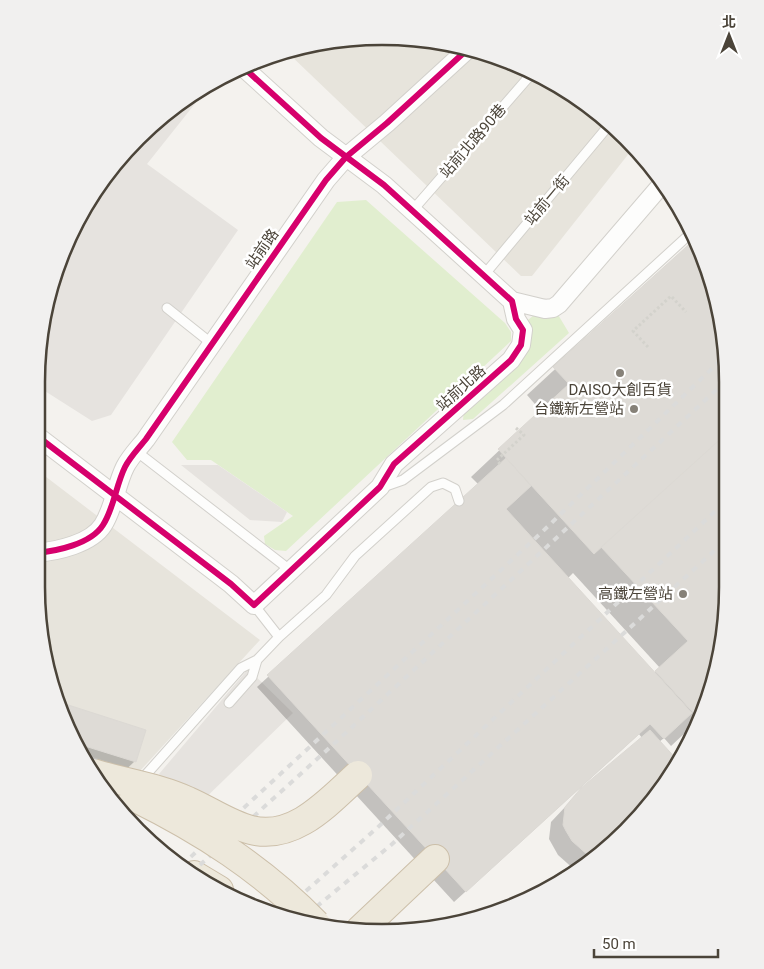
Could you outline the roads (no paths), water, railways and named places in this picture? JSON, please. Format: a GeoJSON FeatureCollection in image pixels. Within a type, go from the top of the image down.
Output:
{"type":"FeatureCollection","features":[{"type":"Feature","properties":{"kind":"highway"},"geometry":{"type":"LineString","coordinates":[[103,776],[178,796],[238,826],[262,831],[293,826],[309,817],[358,775]]}},
{"type":"Feature","properties":{"kind":"highway"},"geometry":{"type":"LineString","coordinates":[[113,789],[185,822],[238,856],[308,916]]}},
{"type":"Feature","properties":{"kind":"highway"},"geometry":{"type":"LineString","coordinates":[[136,816],[170,832],[248,883],[274,906]]}},
{"type":"Feature","properties":{"kind":"highway"},"geometry":{"type":"LineString","coordinates":[[368,923],[441,866],[391,924]]}},
{"type":"Feature","properties":{"kind":"street","name":"站前路"},"geometry":{"type":"LineString","coordinates":[[45,552],[62,549],[97,532],[104,524],[125,466],[326,180],[346,157],[387,123],[461,54]]}},
{"type":"Feature","properties":{"kind":"street","name":"站前北路"},"geometry":{"type":"LineString","coordinates":[[248,73],[346,157],[384,185],[512,301],[545,309],[553,308],[559,304],[658,189]]}},
{"type":"Feature","properties":{"kind":"street","name":"站前北路"},"geometry":{"type":"LineString","coordinates":[[254,605],[380,487],[394,464],[511,360],[520,345],[523,330],[516,319],[512,301]]}},
{"type":"Feature","properties":{"kind":"street"},"geometry":{"type":"LineString","coordinates":[[45,442],[81,467],[114,496],[231,584],[254,605]]}},
{"type":"Feature","properties":{"kind":"street"},"geometry":{"type":"LineString","coordinates":[[102,774],[143,778]]}},
{"type":"Feature","properties":{"kind":"lane","name":"站前北路90巷"},"geometry":{"type":"LineString","coordinates":[[412,211],[528,78]]}},
{"type":"Feature","properties":{"kind":"lane","name":"站前一街"},"geometry":{"type":"LineString","coordinates":[[484,275],[605,130]]}},
{"type":"Feature","properties":{"kind":"lane","name":"站前北路"},"geometry":{"type":"LineString","coordinates":[[380,487],[403,480],[503,405],[686,237]]}},
{"type":"Feature","properties":{"kind":"lane"},"geometry":{"type":"LineString","coordinates":[[167,308],[211,343]]}},
{"type":"Feature","properties":{"kind":"lane"},"geometry":{"type":"LineString","coordinates":[[136,451],[290,570]]}},
{"type":"Feature","properties":{"kind":"lane"},"geometry":{"type":"LineString","coordinates":[[143,778],[241,668],[257,660],[279,637],[326,595],[355,556],[431,487],[443,483],[455,489],[459,501]]}},
{"type":"Feature","properties":{"kind":"lane"},"geometry":{"type":"LineString","coordinates":[[254,605],[279,637]]}},
{"type":"Feature","properties":{"kind":"lane"},"geometry":{"type":"LineString","coordinates":[[229,703],[252,677],[257,660]]}},
{"type":"Feature","properties":{"kind":"railway"},"geometry":{"type":"LineString","coordinates":[[186,861],[541,533],[718,363]]}},
{"type":"Feature","properties":{"kind":"railway"},"geometry":{"type":"LineString","coordinates":[[197,868],[337,741],[719,387]]}},
{"type":"Feature","properties":{"kind":"railway"},"geometry":{"type":"LineString","coordinates":[[285,910],[377,828],[719,508]]}},
{"type":"Feature","properties":{"kind":"railway"},"geometry":{"type":"LineString","coordinates":[[306,916],[391,845],[719,547]]}},
{"type":"Feature","properties":{"kind":"place","name":"DAISO大創百貨"},"geometry":{"type":"Point","coordinates":[620,373]}},
{"type":"Feature","properties":{"kind":"place","name":"台鐵新左營站"},"geometry":{"type":"Point","coordinates":[634,409]}},
{"type":"Feature","properties":{"kind":"place","name":"高鐵左營站"},"geometry":{"type":"Point","coordinates":[683,594]}}]}
